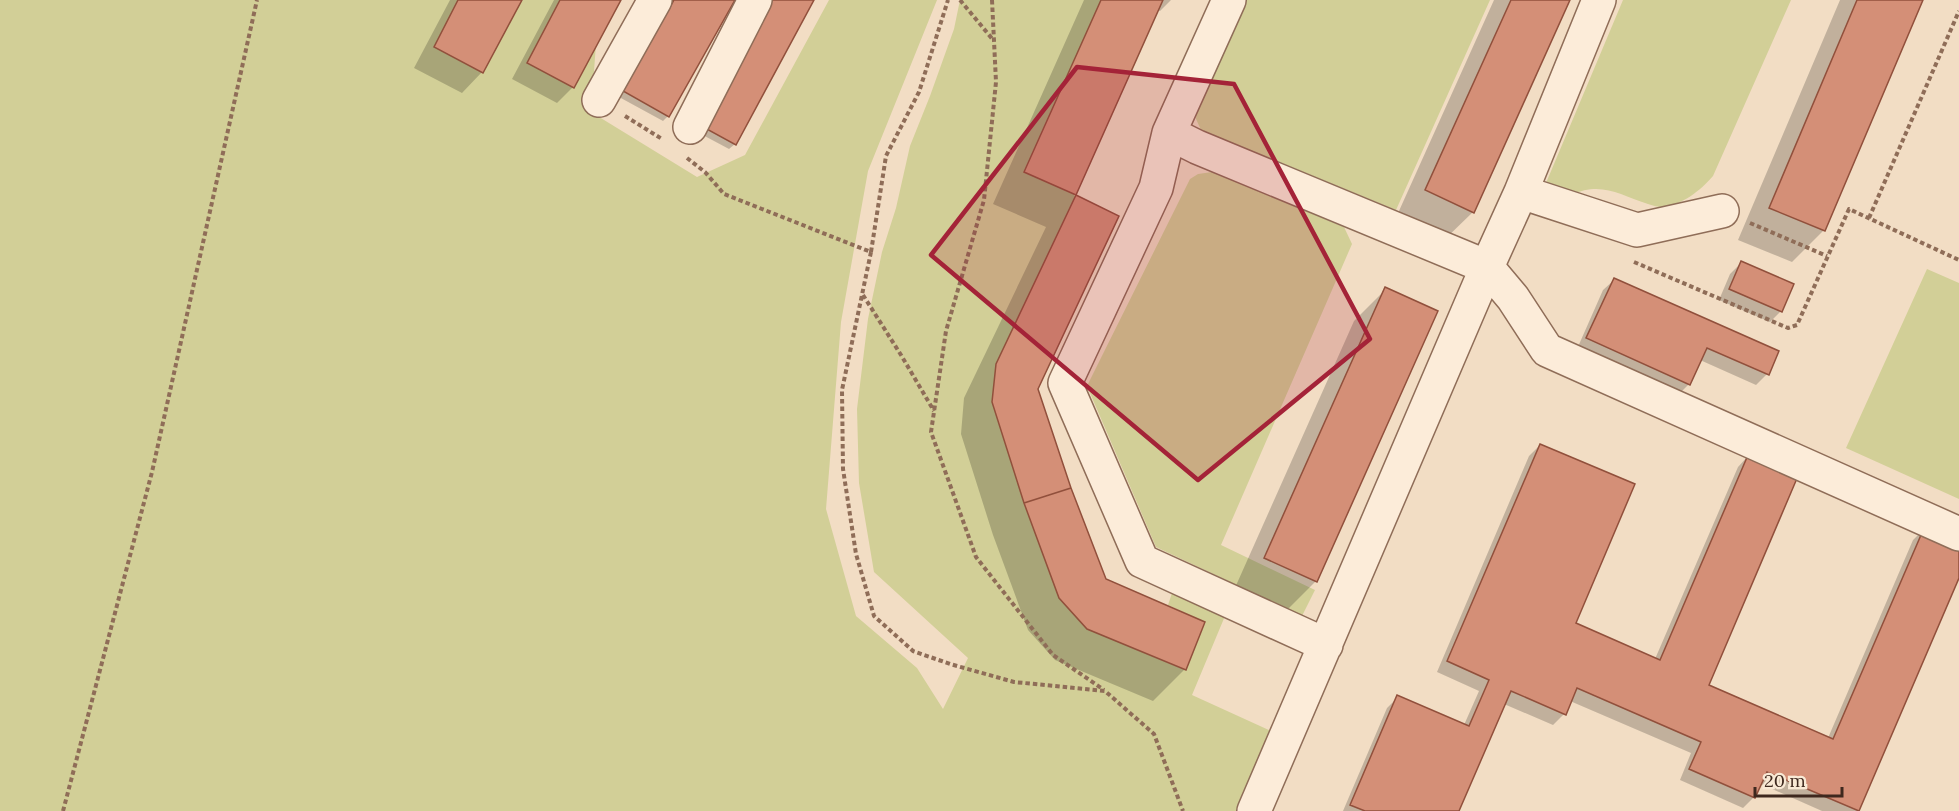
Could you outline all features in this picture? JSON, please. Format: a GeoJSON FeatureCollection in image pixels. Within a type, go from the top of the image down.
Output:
{"type":"FeatureCollection","features":[{"type":"Feature","properties":{"kind":"lane"},"geometry":{"type":"LineString","coordinates":[[599,100],[654,0]]}},
{"type":"Feature","properties":{"kind":"lane"},"geometry":{"type":"LineString","coordinates":[[679,141],[755,0]]}},
{"type":"Feature","properties":{"kind":"lane"},"geometry":{"type":"LineString","coordinates":[[1229,0],[1169,133],[1156,188],[1065,383],[1142,561],[1326,645]]}},
{"type":"Feature","properties":{"kind":"lane"},"geometry":{"type":"LineString","coordinates":[[1254,811],[1521,192],[1599,0]]}},
{"type":"Feature","properties":{"kind":"lane"},"geometry":{"type":"LineString","coordinates":[[1169,133],[1197,147],[1487,267],[1513,298],[1547,350],[1959,534]]}},
{"type":"Feature","properties":{"kind":"lane"},"geometry":{"type":"LineString","coordinates":[[1521,192],[1637,230],[1722,211]]}},
{"type":"Feature","properties":{"kind":"path"},"geometry":{"type":"LineString","coordinates":[[63,811],[152,472],[257,0]]}},
{"type":"Feature","properties":{"kind":"path"},"geometry":{"type":"LineString","coordinates":[[948,0],[919,92],[886,156],[871,252],[842,390],[843,469],[855,554],[874,616],[913,651],[1014,682],[1105,691]]}},
{"type":"Feature","properties":{"kind":"path"},"geometry":{"type":"LineString","coordinates":[[960,0],[994,42]]}},
{"type":"Feature","properties":{"kind":"path"},"geometry":{"type":"LineString","coordinates":[[992,0],[996,82],[984,200],[946,331],[931,432],[976,557],[1053,655],[1105,691],[1154,734],[1183,811]]}},
{"type":"Feature","properties":{"kind":"path"},"geometry":{"type":"LineString","coordinates":[[1869,218],[1959,11]]}},
{"type":"Feature","properties":{"kind":"path"},"geometry":{"type":"LineString","coordinates":[[599,100],[679,141],[724,194],[871,252]]}},
{"type":"Feature","properties":{"kind":"path"},"geometry":{"type":"LineString","coordinates":[[1625,258],[1788,328],[1797,324],[1849,209],[1959,260]]}},
{"type":"Feature","properties":{"kind":"path"},"geometry":{"type":"LineString","coordinates":[[1722,211],[1827,256]]}},
{"type":"Feature","properties":{"kind":"path"},"geometry":{"type":"LineString","coordinates":[[862,294],[934,412]]}},
{"type":"Feature","properties":{"kind":"highlighted area"},"geometry":{"type":"Polygon","coordinates":[[[1077,67],[1234,84],[1370,339],[1198,480],[931,255],[1077,67]]]}},
{"type":"Feature","properties":{"kind":"shaded area"},"geometry":{"type":"Polygon","coordinates":[[[0,0],[569,0],[596,44],[591,112],[697,177],[745,155],[829,0],[937,0],[868,171],[841,322],[826,509],[856,616],[917,668],[943,709],[968,658],[874,572],[859,483],[857,409],[868,319],[882,252],[896,208],[910,146],[954,29],[960,0],[1101,0],[1024,172],[1076,195],[996,364],[992,402],[1087,629],[1185,670],[1205,622],[1168,605],[1172,593],[1225,616],[1192,695],[1271,731],[1238,811],[0,811],[0,0]]]}},
{"type":"Feature","properties":{"kind":"shaded area"},"geometry":{"type":"Polygon","coordinates":[[[1246,0],[1490,0],[1396,210],[1201,130],[1196,119],[1197,104],[1246,0]]]}},
{"type":"Feature","properties":{"kind":"shaded area"},"geometry":{"type":"Polygon","coordinates":[[[1623,0],[1791,0],[1713,176],[1690,196],[1669,206],[1656,206],[1601,189],[1571,195],[1546,183],[1623,0]]]}},
{"type":"Feature","properties":{"kind":"shaded area"},"geometry":{"type":"Polygon","coordinates":[[[1212,172],[1344,227],[1352,244],[1221,545],[1315,590],[1302,616],[1156,547],[1087,386],[1190,179],[1198,174],[1212,172]]]}},
{"type":"Feature","properties":{"kind":"shaded area"},"geometry":{"type":"Polygon","coordinates":[[[1927,269],[1959,283],[1959,499],[1846,448],[1927,269]]]}},
{"type":"Feature","properties":{"kind":"building"},"geometry":{"type":"Polygon","coordinates":[[[458,0],[522,0],[483,73],[434,47],[458,0]]]}},
{"type":"Feature","properties":{"kind":"building"},"geometry":{"type":"Polygon","coordinates":[[[560,0],[621,0],[574,88],[527,63],[560,0]]]}},
{"type":"Feature","properties":{"kind":"building"},"geometry":{"type":"Polygon","coordinates":[[[674,0],[735,0],[669,117],[623,91],[674,0]]]}},
{"type":"Feature","properties":{"kind":"building"},"geometry":{"type":"Polygon","coordinates":[[[772,0],[814,0],[736,145],[703,127],[772,0]]]}},
{"type":"Feature","properties":{"kind":"building"},"geometry":{"type":"Polygon","coordinates":[[[1101,0],[1163,0],[1076,195],[1024,172],[1101,0]]]}},
{"type":"Feature","properties":{"kind":"building"},"geometry":{"type":"Polygon","coordinates":[[[1511,0],[1570,0],[1474,213],[1425,190],[1511,0]]]}},
{"type":"Feature","properties":{"kind":"building"},"geometry":{"type":"Polygon","coordinates":[[[1857,0],[1923,0],[1825,231],[1769,208],[1857,0]]]}},
{"type":"Feature","properties":{"kind":"building"},"geometry":{"type":"Polygon","coordinates":[[[1076,195],[1119,216],[1038,389],[1071,488],[1024,503],[992,402],[996,364],[1076,195]]]}},
{"type":"Feature","properties":{"kind":"building"},"geometry":{"type":"Polygon","coordinates":[[[1741,261],[1794,284],[1782,312],[1729,289],[1741,261]]]}},
{"type":"Feature","properties":{"kind":"building"},"geometry":{"type":"Polygon","coordinates":[[[1614,278],[1779,351],[1769,375],[1707,348],[1690,385],[1586,338],[1614,278]]]}},
{"type":"Feature","properties":{"kind":"building"},"geometry":{"type":"Polygon","coordinates":[[[1385,287],[1438,311],[1317,582],[1264,558],[1385,287]]]}},
{"type":"Feature","properties":{"kind":"building"},"geometry":{"type":"Polygon","coordinates":[[[1540,444],[1635,484],[1576,623],[1660,660],[1748,455],[1798,476],[1709,685],[1833,739],[1924,528],[1959,543],[1959,578],[1859,811],[1767,772],[1755,798],[1689,769],[1701,742],[1577,688],[1566,715],[1511,691],[1459,811],[1365,811],[1350,805],[1397,695],[1469,726],[1489,680],[1447,661],[1540,444]]]}},
{"type":"Feature","properties":{"kind":"building"},"geometry":{"type":"Polygon","coordinates":[[[1071,488],[1106,579],[1205,622],[1186,670],[1087,629],[1059,598],[1024,503],[1071,488]]]}}]}
